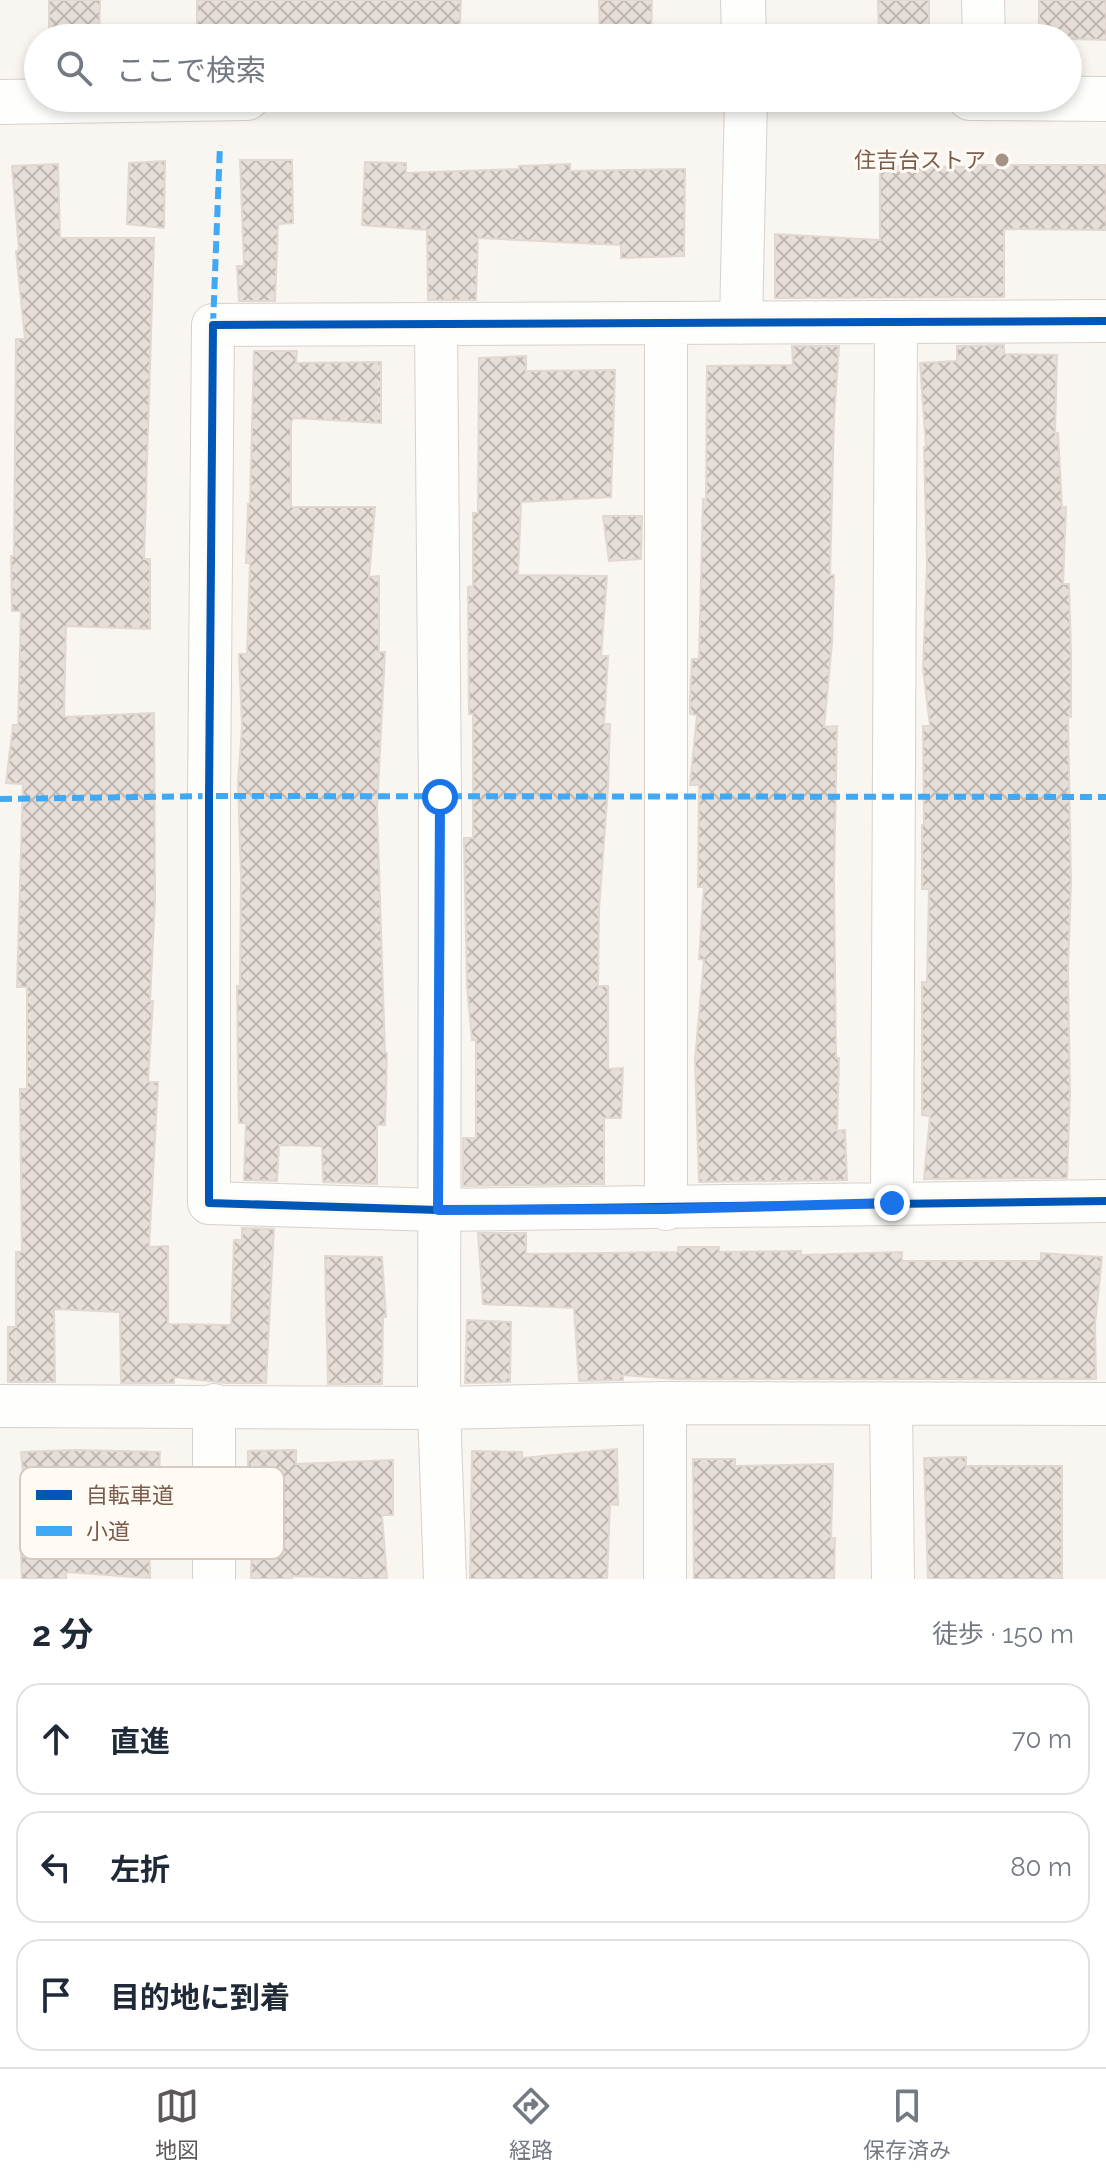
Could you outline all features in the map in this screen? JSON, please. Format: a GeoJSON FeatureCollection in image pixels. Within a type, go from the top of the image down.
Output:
{"type":"FeatureCollection","features":[{"type":"Feature","properties":{"kind":"street"},"geometry":{"type":"LineString","coordinates":[[743,0],[744,24]]}},
{"type":"Feature","properties":{"kind":"street"},"geometry":{"type":"LineString","coordinates":[[983,0],[984,24]]}},
{"type":"Feature","properties":{"kind":"street"},"geometry":{"type":"LineString","coordinates":[[1082,99],[1106,99]]}},
{"type":"Feature","properties":{"kind":"street"},"geometry":{"type":"LineString","coordinates":[[0,102],[24,102]]}},
{"type":"Feature","properties":{"kind":"street"},"geometry":{"type":"LineString","coordinates":[[741,323],[746,112]]}},
{"type":"Feature","properties":{"kind":"street"},"geometry":{"type":"LineString","coordinates":[[1106,321],[213,325],[209,1203],[438,1210],[1106,1201]]}},
{"type":"Feature","properties":{"kind":"street"},"geometry":{"type":"LineString","coordinates":[[892,1203],[896,322]]}},
{"type":"Feature","properties":{"kind":"street"},"geometry":{"type":"LineString","coordinates":[[666,323],[666,1209]]}},
{"type":"Feature","properties":{"kind":"street"},"geometry":{"type":"LineString","coordinates":[[436,324],[440,797],[439,1408],[445,1579]]}},
{"type":"Feature","properties":{"kind":"street"},"geometry":{"type":"LineString","coordinates":[[665,1403],[665,1579]]}},
{"type":"Feature","properties":{"kind":"street"},"geometry":{"type":"LineString","coordinates":[[0,1406],[439,1408],[665,1403],[1106,1404]]}},
{"type":"Feature","properties":{"kind":"street"},"geometry":{"type":"LineString","coordinates":[[214,1405],[214,1467]]}},
{"type":"Feature","properties":{"kind":"street"},"geometry":{"type":"LineString","coordinates":[[891,1405],[893,1579]]}},
{"type":"Feature","properties":{"kind":"building"},"geometry":{"type":"Polygon","coordinates":[[[49,0],[100,0],[99,24],[49,24],[49,0]]]}},
{"type":"Feature","properties":{"kind":"building"},"geometry":{"type":"Polygon","coordinates":[[[197,0],[461,0],[460,24],[197,24],[197,0]]]}},
{"type":"Feature","properties":{"kind":"building"},"geometry":{"type":"Polygon","coordinates":[[[599,0],[652,0],[651,24],[600,24],[599,0]]]}},
{"type":"Feature","properties":{"kind":"building"},"geometry":{"type":"Polygon","coordinates":[[[878,0],[929,0],[929,24],[879,24],[878,0]]]}},
{"type":"Feature","properties":{"kind":"building"},"geometry":{"type":"Polygon","coordinates":[[[1039,0],[1106,0],[1106,40],[1082,39],[1082,24],[1039,24],[1039,0]]]}},
{"type":"Feature","properties":{"kind":"building"},"geometry":{"type":"Polygon","coordinates":[[[240,160],[292,160],[293,223],[278,224],[275,301],[239,301],[237,266],[244,266],[240,160]]]}},
{"type":"Feature","properties":{"kind":"building"},"geometry":{"type":"Polygon","coordinates":[[[165,161],[164,228],[127,224],[129,163],[165,161]]]}},
{"type":"Feature","properties":{"kind":"building"},"geometry":{"type":"Polygon","coordinates":[[[365,162],[406,163],[406,173],[570,164],[570,171],[685,169],[684,256],[621,258],[621,245],[478,238],[476,300],[428,300],[427,230],[362,225],[365,162]]]}},
{"type":"Feature","properties":{"kind":"building"},"geometry":{"type":"Polygon","coordinates":[[[58,164],[60,238],[154,238],[144,559],[150,559],[150,629],[66,626],[64,717],[154,713],[155,900],[148,1082],[158,1082],[149,1247],[168,1246],[168,1324],[231,1325],[234,1240],[242,1240],[242,1228],[274,1229],[266,1383],[226,1383],[174,1377],[174,1383],[121,1383],[120,1312],[54,1309],[55,1382],[8,1382],[8,1327],[16,1327],[16,1252],[22,1252],[20,1089],[27,1089],[27,987],[17,987],[23,784],[6,783],[13,725],[18,725],[21,611],[12,611],[11,556],[14,556],[16,339],[25,339],[12,166],[58,164]]]}},
{"type":"Feature","properties":{"kind":"building"},"geometry":{"type":"Polygon","coordinates":[[[1106,165],[1106,230],[1004,229],[1004,297],[775,298],[775,234],[880,240],[880,166],[1106,165]]]}},
{"type":"Feature","properties":{"kind":"building"},"geometry":{"type":"Polygon","coordinates":[[[1004,345],[1004,354],[1057,355],[1055,433],[1058,433],[1062,508],[1066,507],[1063,584],[1069,584],[1071,653],[1071,717],[1068,717],[1071,883],[1067,1178],[924,1179],[930,1116],[922,1115],[922,982],[927,982],[929,889],[922,889],[923,726],[930,726],[923,669],[927,565],[926,447],[920,363],[957,361],[957,346],[1004,345]]]}},
{"type":"Feature","properties":{"kind":"building"},"geometry":{"type":"Polygon","coordinates":[[[792,346],[839,346],[830,575],[834,575],[832,643],[824,727],[837,726],[834,880],[836,1058],[839,1058],[837,1131],[845,1130],[847,1180],[699,1182],[695,1060],[704,960],[699,959],[704,887],[698,887],[699,785],[690,785],[697,715],[690,714],[690,700],[692,659],[699,659],[703,499],[706,499],[707,366],[793,365],[792,346]]]}},
{"type":"Feature","properties":{"kind":"building"},"geometry":{"type":"Polygon","coordinates":[[[254,351],[297,351],[296,363],[381,362],[381,423],[294,418],[291,422],[291,507],[375,507],[369,577],[379,576],[379,652],[385,652],[377,809],[387,1053],[385,1125],[377,1125],[377,1184],[323,1182],[322,1146],[279,1145],[277,1181],[244,1180],[246,1123],[239,1123],[237,986],[240,986],[238,782],[242,726],[239,654],[247,654],[250,563],[246,563],[254,351]]]}},
{"type":"Feature","properties":{"kind":"building"},"geometry":{"type":"Polygon","coordinates":[[[526,356],[526,371],[615,370],[611,497],[521,502],[518,575],[607,576],[601,656],[608,656],[604,724],[610,724],[599,909],[598,986],[608,986],[608,1069],[623,1068],[621,1118],[604,1118],[604,1184],[463,1186],[463,1138],[476,1138],[476,1040],[472,1040],[467,987],[464,838],[473,838],[473,714],[469,714],[468,587],[473,586],[473,513],[478,513],[479,358],[526,356]]]}},
{"type":"Feature","properties":{"kind":"building"},"geometry":{"type":"Polygon","coordinates":[[[603,516],[642,516],[641,559],[609,561],[603,516]]]}},
{"type":"Feature","properties":{"kind":"building"},"geometry":{"type":"Polygon","coordinates":[[[478,1233],[526,1233],[526,1254],[678,1252],[678,1247],[719,1247],[719,1252],[801,1251],[801,1255],[902,1252],[902,1261],[1041,1261],[1041,1253],[1102,1257],[1095,1324],[1096,1379],[675,1379],[623,1375],[623,1380],[579,1381],[574,1308],[483,1304],[478,1233]]]}},
{"type":"Feature","properties":{"kind":"building"},"geometry":{"type":"Polygon","coordinates":[[[325,1256],[382,1257],[386,1317],[383,1317],[382,1384],[328,1384],[325,1256]]]}},
{"type":"Feature","properties":{"kind":"building"},"geometry":{"type":"Polygon","coordinates":[[[467,1320],[511,1322],[510,1382],[465,1383],[467,1320]]]}},
{"type":"Feature","properties":{"kind":"building"},"geometry":{"type":"Polygon","coordinates":[[[617,1449],[618,1505],[610,1504],[607,1579],[470,1579],[472,1451],[522,1452],[522,1458],[617,1449]]]}},
{"type":"Feature","properties":{"kind":"building"},"geometry":{"type":"Polygon","coordinates":[[[296,1450],[296,1464],[393,1460],[393,1515],[382,1515],[387,1579],[292,1576],[292,1579],[251,1579],[251,1559],[284,1559],[284,1467],[248,1467],[248,1451],[296,1450]]]}},
{"type":"Feature","properties":{"kind":"building"},"geometry":{"type":"Polygon","coordinates":[[[21,1452],[160,1452],[159,1467],[22,1467],[21,1452]]]}},
{"type":"Feature","properties":{"kind":"building"},"geometry":{"type":"Polygon","coordinates":[[[966,1457],[966,1466],[1062,1466],[1062,1579],[928,1579],[924,1458],[966,1457]]]}},
{"type":"Feature","properties":{"kind":"building"},"geometry":{"type":"Polygon","coordinates":[[[693,1459],[735,1459],[735,1466],[833,1464],[831,1538],[835,1538],[834,1579],[694,1579],[693,1459]]]}},
{"type":"Feature","properties":{"kind":"building"},"geometry":{"type":"Polygon","coordinates":[[[21,1559],[150,1559],[150,1578],[66,1572],[66,1579],[22,1579],[21,1559]]]}},
{"type":"Feature","properties":{"kind":"marked path"},"geometry":{"type":"LineString","coordinates":[[213,325],[220,145]]}},
{"type":"Feature","properties":{"kind":"marked path"},"geometry":{"type":"LineString","coordinates":[[0,799],[209,796],[1106,797]]}},
{"type":"Feature","properties":{"kind":"cycle path"},"geometry":{"type":"LineString","coordinates":[[1106,321],[213,325],[209,1203],[438,1210],[1106,1201]]}},
{"type":"Feature","properties":{"kind":"place","name":"住吉台ストア"},"geometry":{"type":"Point","coordinates":[1002,160]}},
{"type":"Feature","properties":{"kind":"route"},"geometry":{"type":"LineString","coordinates":[[440,797],[438,1210],[666,1209],[892,1203]]}}]}
